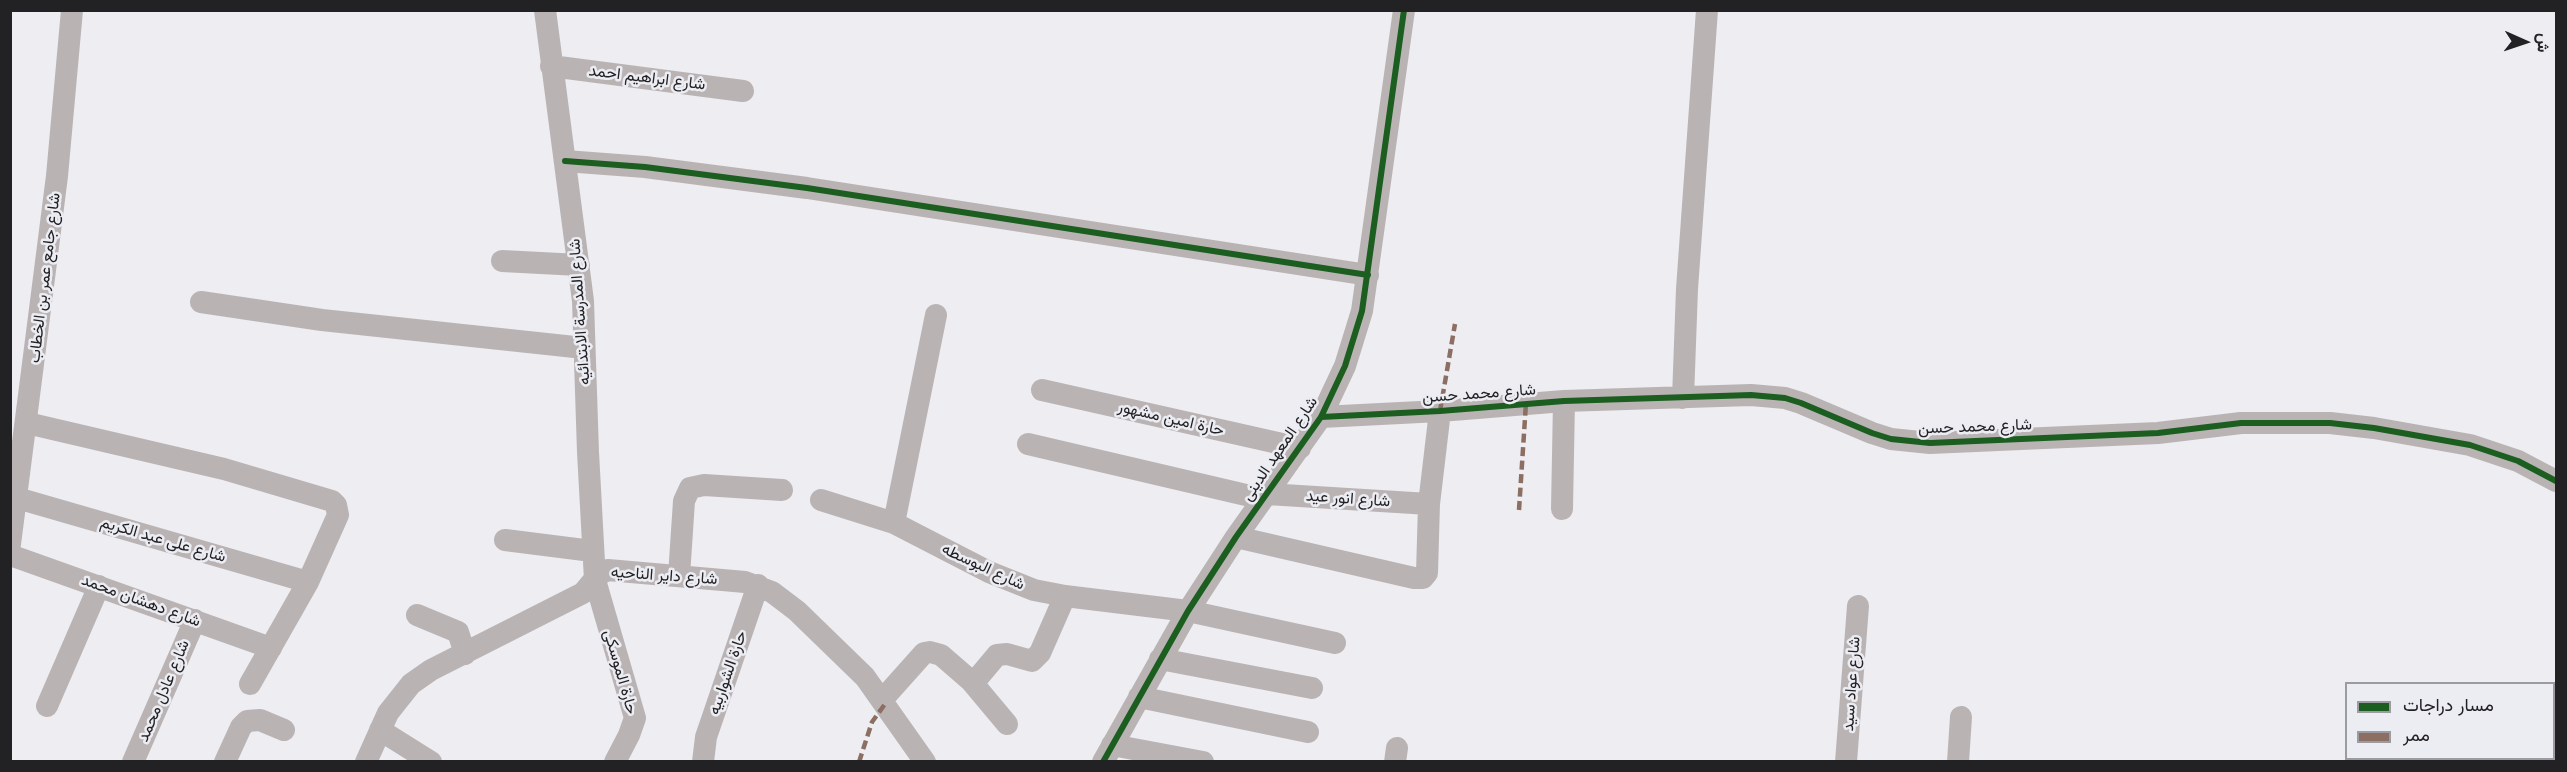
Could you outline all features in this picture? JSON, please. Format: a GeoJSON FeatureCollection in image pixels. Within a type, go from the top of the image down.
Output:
{"type":"FeatureCollection","features":[{"type":"Feature","properties":{"kind":"street","name":"شارع جامع عمر بن الخطاب"},"geometry":{"type":"LineString","coordinates":[[11,541],[22,418],[57,176],[72,10]]}},
{"type":"Feature","properties":{"kind":"street","name":"شارع المدرسة الابتدائيه"},"geometry":{"type":"LineString","coordinates":[[545,10],[579,265],[595,580]]}},
{"type":"Feature","properties":{"kind":"street","name":"شارع المعهد الدينى"},"geometry":{"type":"LineString","coordinates":[[1108,753],[1188,611],[1236,537],[1300,448],[1338,383],[1355,339],[1368,274],[1404,10]]}},
{"type":"Feature","properties":{"kind":"street"},"geometry":{"type":"LineString","coordinates":[[1683,398],[1687,289],[1707,10]]}},
{"type":"Feature","properties":{"kind":"street","name":"شارع ابراهيم احمد"},"geometry":{"type":"LineString","coordinates":[[551,66],[743,91]]}},
{"type":"Feature","properties":{"kind":"street"},"geometry":{"type":"LineString","coordinates":[[565,161],[645,167],[807,188],[1368,274]]}},
{"type":"Feature","properties":{"kind":"street"},"geometry":{"type":"LineString","coordinates":[[502,261],[579,265]]}},
{"type":"Feature","properties":{"kind":"street"},"geometry":{"type":"LineString","coordinates":[[201,302],[322,320],[584,348]]}},
{"type":"Feature","properties":{"kind":"street"},"geometry":{"type":"LineString","coordinates":[[894,523],[936,315]]}},
{"type":"Feature","properties":{"kind":"street","name":"حارة امين مشهور"},"geometry":{"type":"LineString","coordinates":[[1042,390],[1300,448]]}},
{"type":"Feature","properties":{"kind":"street","name":"شارع محمد حسن"},"geometry":{"type":"LineString","coordinates":[[1320,417],[1440,411],[1564,401],[1750,395],[1785,398],[1872,433],[1892,439],[1930,443],[2158,433],[2241,423],[2330,423],[2374,428],[2470,445],[2518,461],[2556,482]]}},
{"type":"Feature","properties":{"kind":"street"},"geometry":{"type":"LineString","coordinates":[[1562,509],[1564,401]]}},
{"type":"Feature","properties":{"kind":"street"},"geometry":{"type":"LineString","coordinates":[[1236,537],[1414,578],[1423,578],[1427,573],[1428,504],[1440,411]]}},
{"type":"Feature","properties":{"kind":"street"},"geometry":{"type":"LineString","coordinates":[[22,418],[224,469],[332,501],[336,505],[338,515],[309,582],[250,684]]}},
{"type":"Feature","properties":{"kind":"street","name":"شارع انور عيد"},"geometry":{"type":"LineString","coordinates":[[1028,444],[1265,496],[1428,504]]}},
{"type":"Feature","properties":{"kind":"street","name":"شارع على عبد الكريم"},"geometry":{"type":"LineString","coordinates":[[16,482],[309,582]]}},
{"type":"Feature","properties":{"kind":"street"},"geometry":{"type":"LineString","coordinates":[[679,576],[684,501],[690,488],[704,485],[782,490]]}},
{"type":"Feature","properties":{"kind":"street","name":"شارع البوسطه"},"geometry":{"type":"LineString","coordinates":[[821,500],[894,523],[1011,582],[1034,590],[1065,597],[1188,611],[1335,643]]}},
{"type":"Feature","properties":{"kind":"street"},"geometry":{"type":"LineString","coordinates":[[505,540],[592,551]]}},
{"type":"Feature","properties":{"kind":"street","name":"شارع دهشان محمد"},"geometry":{"type":"LineString","coordinates":[[10,555],[271,648]]}},
{"type":"Feature","properties":{"kind":"street","name":"شارع داير الناحيه"},"geometry":{"type":"LineString","coordinates":[[366,762],[398,697],[411,684],[431,670],[582,593],[598,575],[608,570],[758,585],[772,592],[791,606],[858,670],[925,762]]}},
{"type":"Feature","properties":{"kind":"street","name":"حارة الموسكى"},"geometry":{"type":"LineString","coordinates":[[595,580],[635,718],[615,762]]}},
{"type":"Feature","properties":{"kind":"street","name":"حارة الشواربيه"},"geometry":{"type":"LineString","coordinates":[[703,762],[706,736],[758,585]]}},
{"type":"Feature","properties":{"kind":"street"},"geometry":{"type":"LineString","coordinates":[[47,706],[99,586]]}},
{"type":"Feature","properties":{"kind":"street"},"geometry":{"type":"LineString","coordinates":[[971,681],[976,680],[997,655],[1006,654],[1026,661],[1037,658],[1065,597]]}},
{"type":"Feature","properties":{"kind":"street","name":"شارع عواد سيد"},"geometry":{"type":"LineString","coordinates":[[1846,762],[1858,606]]}},
{"type":"Feature","properties":{"kind":"street"},"geometry":{"type":"LineString","coordinates":[[417,615],[458,632],[465,654]]}},
{"type":"Feature","properties":{"kind":"street","name":"شارع عادل محمد"},"geometry":{"type":"LineString","coordinates":[[133,762],[195,620]]}},
{"type":"Feature","properties":{"kind":"street"},"geometry":{"type":"LineString","coordinates":[[882,700],[924,653],[930,652],[941,655],[971,681],[1007,724]]}},
{"type":"Feature","properties":{"kind":"street"},"geometry":{"type":"LineString","coordinates":[[1160,659],[1312,687]]}},
{"type":"Feature","properties":{"kind":"street"},"geometry":{"type":"LineString","coordinates":[[1139,697],[1308,732]]}},
{"type":"Feature","properties":{"kind":"street"},"geometry":{"type":"LineString","coordinates":[[1958,762],[1962,717]]}},
{"type":"Feature","properties":{"kind":"street"},"geometry":{"type":"LineString","coordinates":[[225,762],[241,727],[247,721],[260,720],[284,730]]}},
{"type":"Feature","properties":{"kind":"street"},"geometry":{"type":"LineString","coordinates":[[380,730],[431,762]]}},
{"type":"Feature","properties":{"kind":"street"},"geometry":{"type":"LineString","coordinates":[[1108,753],[1203,762]]}},
{"type":"Feature","properties":{"kind":"marked path"},"geometry":{"type":"LineString","coordinates":[[1440,411],[1455,324]]}},
{"type":"Feature","properties":{"kind":"marked path"},"geometry":{"type":"LineString","coordinates":[[1519,510],[1526,403]]}},
{"type":"Feature","properties":{"kind":"marked path"},"geometry":{"type":"LineString","coordinates":[[859,762],[872,722],[885,704]]}},
{"type":"Feature","properties":{"kind":"cycle path"},"geometry":{"type":"LineString","coordinates":[[1103,762],[1188,611],[1236,537],[1321,417],[1345,366],[1362,311],[1404,10]]}},
{"type":"Feature","properties":{"kind":"cycle path"},"geometry":{"type":"LineString","coordinates":[[565,161],[645,167],[807,188],[1368,275]]}},
{"type":"Feature","properties":{"kind":"cycle path"},"geometry":{"type":"LineString","coordinates":[[1321,417],[1440,411],[1564,401],[1751,395],[1785,398],[1801,403],[1891,439],[1930,443],[2158,433],[2241,423],[2330,423],[2374,428],[2470,445],[2518,461],[2556,481]]}}]}
